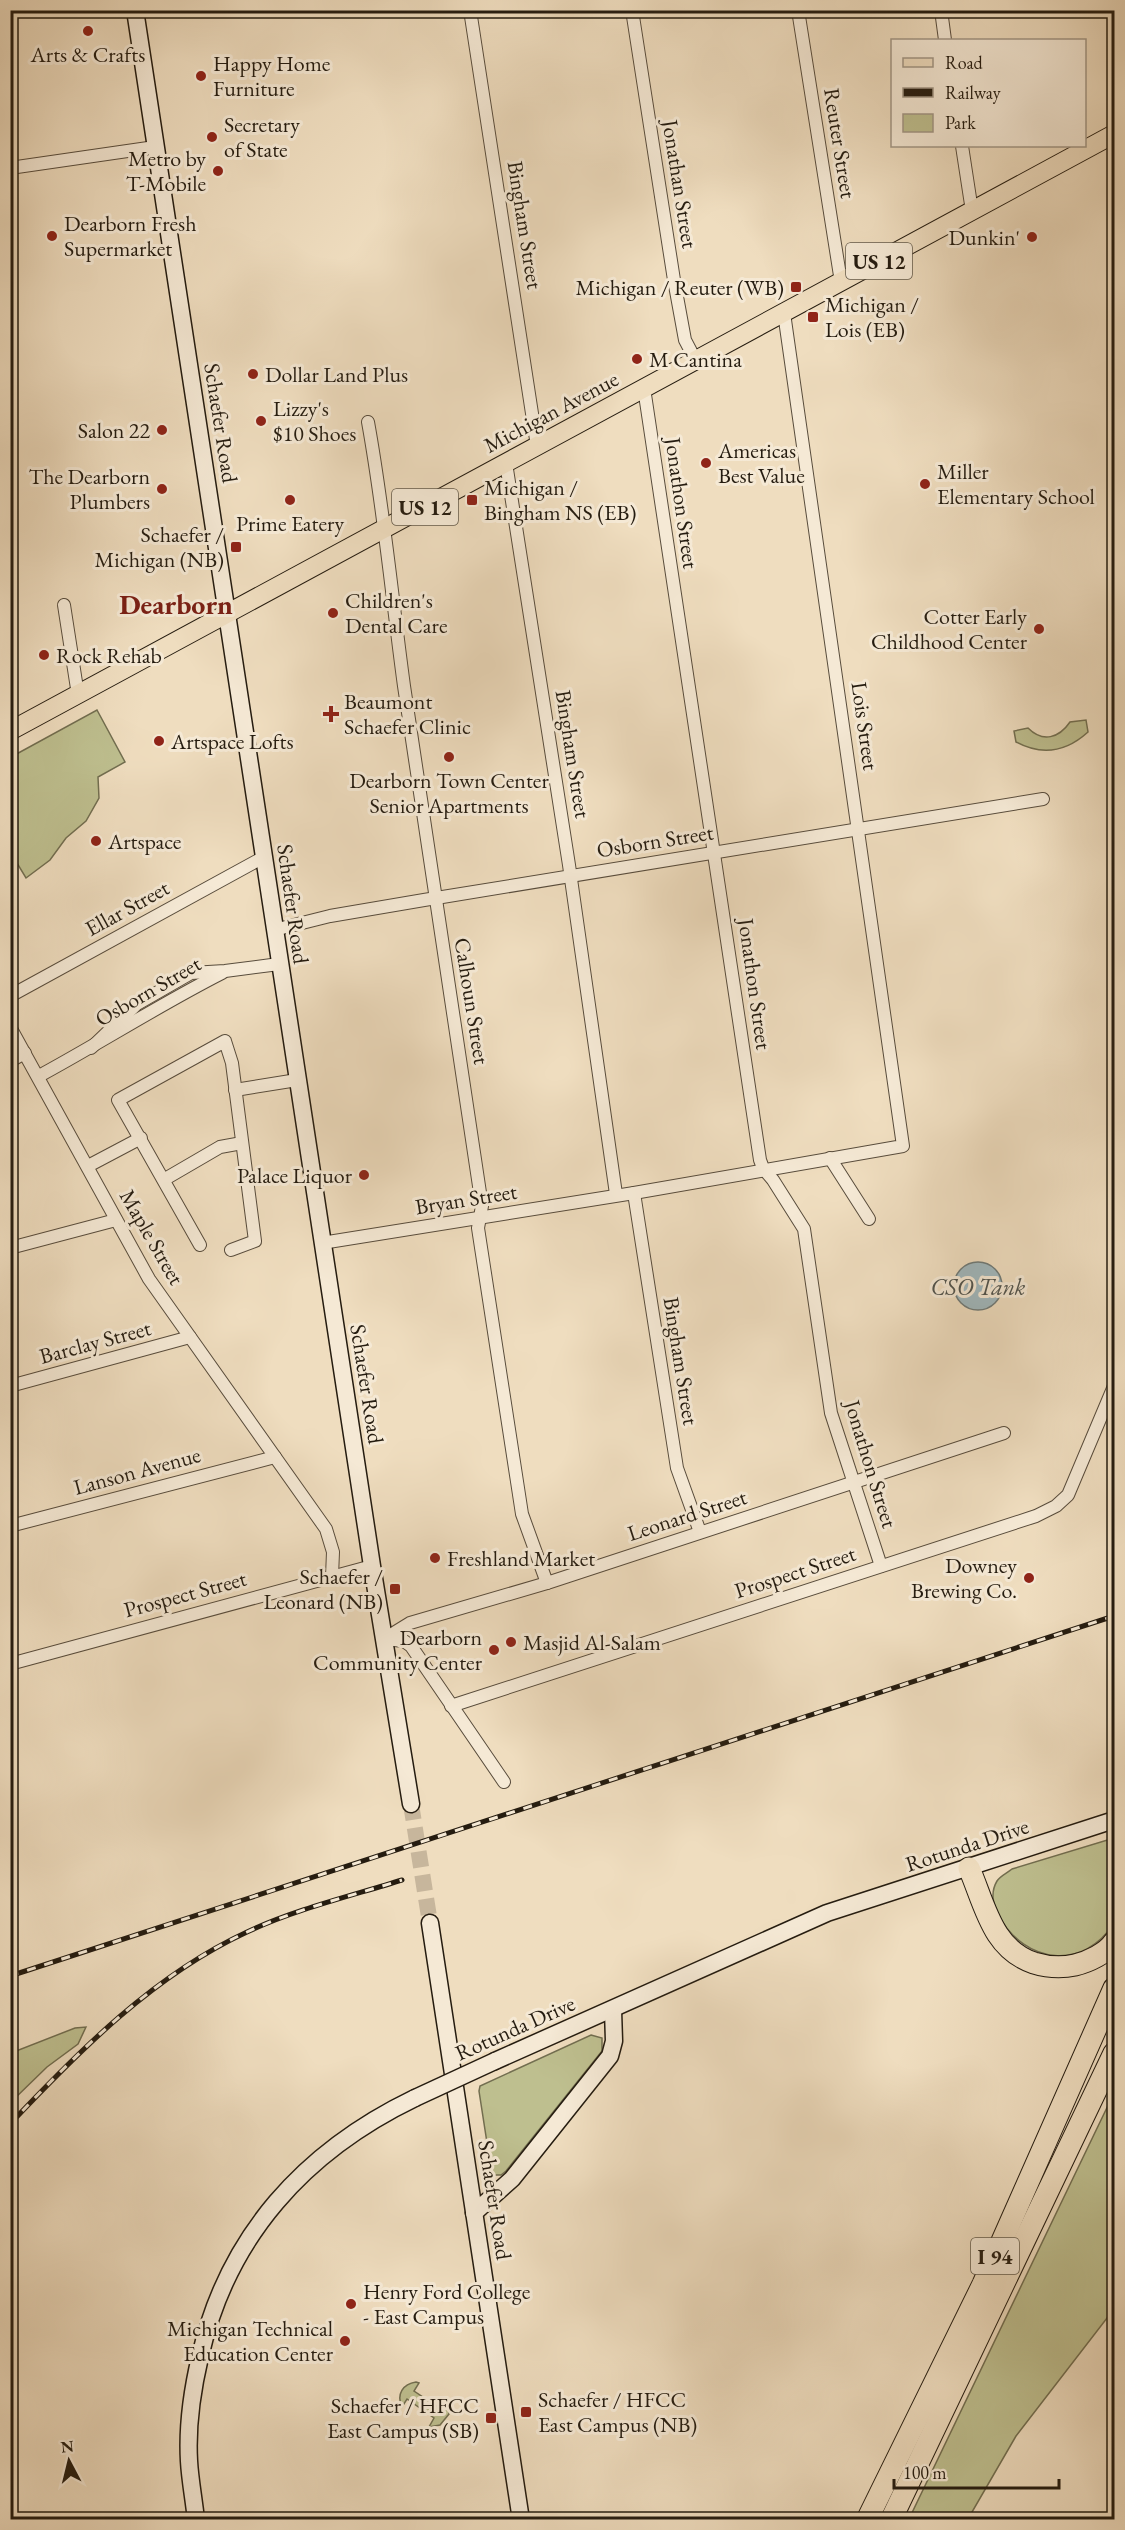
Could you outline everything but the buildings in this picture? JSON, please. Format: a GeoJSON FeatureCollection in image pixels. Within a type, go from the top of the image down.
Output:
{"type":"FeatureCollection","features":[{"type":"Feature","properties":{"kind":"highway"},"geometry":{"type":"LineString","coordinates":[[969,1868],[994,1931],[1002,1942],[1021,1958],[1043,1965],[1071,1966],[1090,1960],[1112,1946],[1114,1942]]}},
{"type":"Feature","properties":{"kind":"highway","name":"I 94"},"geometry":{"type":"LineString","coordinates":[[867,2520],[982,2284],[1114,1988]]}},
{"type":"Feature","properties":{"kind":"highway","name":"I 94"},"geometry":{"type":"LineString","coordinates":[[891,2520],[1114,2053]]}},
{"type":"Feature","properties":{"kind":"main road","name":"Schaefer Road"},"geometry":{"type":"LineString","coordinates":[[135,10],[228,614],[279,964],[411,1804]]}},
{"type":"Feature","properties":{"kind":"main road","name":"Michigan Avenue"},"geometry":{"type":"LineString","coordinates":[[10,731],[1114,134]]}},
{"type":"Feature","properties":{"kind":"main road","name":"Rotunda Drive"},"geometry":{"type":"LineString","coordinates":[[196,2520],[189,2460],[192,2391],[207,2324],[222,2286],[244,2246],[271,2207],[298,2177],[329,2150],[362,2127],[416,2098],[743,1949],[828,1913],[1114,1820]]}},
{"type":"Feature","properties":{"kind":"main road","name":"Schaefer Road"},"geometry":{"type":"LineString","coordinates":[[430,1923],[521,2520]]}},
{"type":"Feature","properties":{"kind":"main road"},"geometry":{"type":"LineString","coordinates":[[474,2213],[512,2179],[610,2056],[614,2041],[613,2010]]}},
{"type":"Feature","properties":{"kind":"street","name":"Bingham Street"},"geometry":{"type":"LineString","coordinates":[[470,10],[537,446]]}},
{"type":"Feature","properties":{"kind":"street","name":"Jonathan Street"},"geometry":{"type":"LineString","coordinates":[[632,10],[674,280],[686,340],[696,361]]}},
{"type":"Feature","properties":{"kind":"street","name":"Reuter Street"},"geometry":{"type":"LineString","coordinates":[[798,10],[841,282]]}},
{"type":"Feature","properties":{"kind":"street"},"geometry":{"type":"LineString","coordinates":[[940,10],[945,39]]}},
{"type":"Feature","properties":{"kind":"street"},"geometry":{"type":"LineString","coordinates":[[10,168],[155,147]]}},
{"type":"Feature","properties":{"kind":"street"},"geometry":{"type":"LineString","coordinates":[[962,147],[972,211]]}},
{"type":"Feature","properties":{"kind":"street","name":"Lois Street"},"geometry":{"type":"LineString","coordinates":[[784,313],[903,1146],[830,1158]]}},
{"type":"Feature","properties":{"kind":"street","name":"Jonathon Street"},"geometry":{"type":"LineString","coordinates":[[644,388],[756,1142],[762,1168],[773,1180],[804,1229],[831,1413],[881,1566]]}},
{"type":"Feature","properties":{"kind":"street","name":"Calhoun Street"},"geometry":{"type":"LineString","coordinates":[[368,422],[382,503],[388,566],[435,898],[482,1206],[478,1228],[522,1514],[547,1583]]}},
{"type":"Feature","properties":{"kind":"street","name":"Bingham Street"},"geometry":{"type":"LineString","coordinates":[[506,463],[570,876],[616,1194]]}},
{"type":"Feature","properties":{"kind":"street"},"geometry":{"type":"LineString","coordinates":[[64,605],[78,695]]}},
{"type":"Feature","properties":{"kind":"street","name":"Osborn Street"},"geometry":{"type":"LineString","coordinates":[[274,930],[330,916],[435,898],[1043,799]]}},
{"type":"Feature","properties":{"kind":"street","name":"Ellar Street"},"geometry":{"type":"LineString","coordinates":[[10,996],[264,857]]}},
{"type":"Feature","properties":{"kind":"street","name":"Osborn Street"},"geometry":{"type":"LineString","coordinates":[[39,1076],[91,1048],[162,1004],[225,971],[279,964]]}},
{"type":"Feature","properties":{"kind":"street","name":"Maple Street"},"geometry":{"type":"LineString","coordinates":[[10,1027],[149,1279],[326,1529],[333,1552],[332,1576]]}},
{"type":"Feature","properties":{"kind":"street"},"geometry":{"type":"LineString","coordinates":[[200,1245],[165,1179],[118,1100],[225,1041],[232,1063],[255,1241],[231,1250]]}},
{"type":"Feature","properties":{"kind":"street"},"geometry":{"type":"LineString","coordinates":[[10,1061],[25,1053]]}},
{"type":"Feature","properties":{"kind":"street"},"geometry":{"type":"LineString","coordinates":[[235,1090],[297,1080]]}},
{"type":"Feature","properties":{"kind":"street"},"geometry":{"type":"LineString","coordinates":[[88,1166],[141,1138]]}},
{"type":"Feature","properties":{"kind":"street"},"geometry":{"type":"LineString","coordinates":[[165,1179],[220,1148],[242,1143]]}},
{"type":"Feature","properties":{"kind":"street"},"geometry":{"type":"LineString","coordinates":[[634,1193],[762,1168],[830,1158],[868,1219]]}},
{"type":"Feature","properties":{"kind":"street","name":"Bingham Street"},"geometry":{"type":"LineString","coordinates":[[634,1193],[677,1468],[700,1532]]}},
{"type":"Feature","properties":{"kind":"street","name":"Bryan Street"},"geometry":{"type":"LineString","coordinates":[[322,1242],[616,1194],[634,1193]]}},
{"type":"Feature","properties":{"kind":"street"},"geometry":{"type":"LineString","coordinates":[[10,1248],[116,1220]]}},
{"type":"Feature","properties":{"kind":"street","name":"Barclay Street"},"geometry":{"type":"LineString","coordinates":[[10,1386],[190,1337]]}},
{"type":"Feature","properties":{"kind":"street","name":"Prospect Street"},"geometry":{"type":"LineString","coordinates":[[451,1706],[1036,1516],[1056,1506],[1069,1493],[1114,1386]]}},
{"type":"Feature","properties":{"kind":"street","name":"Leonard Street"},"geometry":{"type":"LineString","coordinates":[[384,1639],[410,1623],[547,1583],[1004,1433]]}},
{"type":"Feature","properties":{"kind":"street","name":"Lanson Avenue"},"geometry":{"type":"LineString","coordinates":[[10,1526],[275,1457]]}},
{"type":"Feature","properties":{"kind":"street","name":"Prospect Street"},"geometry":{"type":"LineString","coordinates":[[10,1664],[372,1566]]}},
{"type":"Feature","properties":{"kind":"street"},"geometry":{"type":"LineString","coordinates":[[384,1639],[404,1641],[411,1646],[504,1782]]}},
{"type":"Feature","properties":{"kind":"green space"},"geometry":{"type":"Polygon","coordinates":[[[97,710],[125,762],[98,777],[99,798],[86,821],[66,838],[50,860],[26,878],[17,863],[11,866],[11,757],[97,710]]]}},
{"type":"Feature","properties":{"kind":"green space"},"geometry":{"type":"Polygon","coordinates":[[[1086,720],[1088,732],[1062,748],[1035,749],[1016,742],[1014,731],[1028,728],[1039,736],[1050,737],[1061,732],[1070,722],[1086,720]]]}},
{"type":"Feature","properties":{"kind":"green space"},"geometry":{"type":"Polygon","coordinates":[[[1114,1838],[1114,1923],[1102,1938],[1087,1949],[1071,1955],[1055,1956],[1039,1952],[1024,1944],[1010,1932],[999,1916],[994,1903],[993,1894],[1000,1878],[1012,1869],[1114,1838]]]}},
{"type":"Feature","properties":{"kind":"green space"},"geometry":{"type":"Polygon","coordinates":[[[86,2027],[78,2044],[47,2067],[11,2102],[11,2053],[75,2028],[86,2027]]]}},
{"type":"Feature","properties":{"kind":"green space"},"geometry":{"type":"Polygon","coordinates":[[[591,2035],[602,2038],[602,2051],[506,2171],[501,2175],[492,2175],[480,2086],[591,2035]]]}},
{"type":"Feature","properties":{"kind":"green space"},"geometry":{"type":"Polygon","coordinates":[[[1114,2093],[1114,2309],[1016,2436],[968,2519],[909,2519],[1114,2093]]]}},
{"type":"Feature","properties":{"kind":"green space"},"geometry":{"type":"Polygon","coordinates":[[[419,2383],[414,2391],[441,2409],[447,2402],[449,2414],[440,2425],[429,2427],[434,2418],[407,2399],[402,2407],[400,2394],[402,2390],[407,2385],[419,2383]]]}},
{"type":"Feature","properties":{"kind":"water","name":"CSO Tank"},"geometry":{"type":"Polygon","coordinates":[[[973,1262],[983,1262],[998,1272],[1002,1286],[1001,1295],[992,1306],[983,1310],[973,1310],[958,1300],[954,1291],[954,1281],[964,1266],[973,1262]]]}},
{"type":"Feature","properties":{"kind":"tunnel"},"geometry":{"type":"LineString","coordinates":[[411,1804],[430,1923]]}},
{"type":"Feature","properties":{"kind":"railway"},"geometry":{"type":"LineString","coordinates":[[10,1976],[1114,1616]]}},
{"type":"Feature","properties":{"kind":"railway"},"geometry":{"type":"LineString","coordinates":[[10,2124],[63,2069],[120,2016],[150,1992],[213,1950],[285,1916],[402,1880]]}},
{"type":"Feature","properties":{"kind":"place","name":"Arts & Crafts"},"geometry":{"type":"Point","coordinates":[88,31]}},
{"type":"Feature","properties":{"kind":"place","name":"Happy Home Furniture"},"geometry":{"type":"Point","coordinates":[201,76]}},
{"type":"Feature","properties":{"kind":"place","name":"Secretary of State"},"geometry":{"type":"Point","coordinates":[212,137]}},
{"type":"Feature","properties":{"kind":"place","name":"Metro by T-Mobile"},"geometry":{"type":"Point","coordinates":[218,171]}},
{"type":"Feature","properties":{"kind":"place","name":"Dearborn Fresh Supermarket"},"geometry":{"type":"Point","coordinates":[52,236]}},
{"type":"Feature","properties":{"kind":"place","name":"Dunkin'"},"geometry":{"type":"Point","coordinates":[1032,237]}},
{"type":"Feature","properties":{"kind":"place","name":"Michigan / Reuter (WB)"},"geometry":{"type":"Point","coordinates":[796,287]}},
{"type":"Feature","properties":{"kind":"place","name":"Michigan / Lois (EB)"},"geometry":{"type":"Point","coordinates":[813,317]}},
{"type":"Feature","properties":{"kind":"place","name":"M Cantina"},"geometry":{"type":"Point","coordinates":[637,359]}},
{"type":"Feature","properties":{"kind":"place","name":"Dollar Land Plus"},"geometry":{"type":"Point","coordinates":[253,374]}},
{"type":"Feature","properties":{"kind":"place","name":"Lizzy's $10 Shoes"},"geometry":{"type":"Point","coordinates":[261,421]}},
{"type":"Feature","properties":{"kind":"place","name":"Salon 22"},"geometry":{"type":"Point","coordinates":[162,430]}},
{"type":"Feature","properties":{"kind":"place","name":"Americas Best Value"},"geometry":{"type":"Point","coordinates":[706,463]}},
{"type":"Feature","properties":{"kind":"place","name":"Miller Elementary School"},"geometry":{"type":"Point","coordinates":[925,484]}},
{"type":"Feature","properties":{"kind":"place","name":"The Dearborn Plumbers"},"geometry":{"type":"Point","coordinates":[162,489]}},
{"type":"Feature","properties":{"kind":"place","name":"Prime Eatery"},"geometry":{"type":"Point","coordinates":[290,500]}},
{"type":"Feature","properties":{"kind":"place","name":"Michigan / Bingham NS (EB)"},"geometry":{"type":"Point","coordinates":[472,500]}},
{"type":"Feature","properties":{"kind":"place","name":"Schaefer / Michigan (NB)"},"geometry":{"type":"Point","coordinates":[236,547]}},
{"type":"Feature","properties":{"kind":"place","name":"Children's Dental Care"},"geometry":{"type":"Point","coordinates":[333,613]}},
{"type":"Feature","properties":{"kind":"place","name":"Cotter Early Childhood Center"},"geometry":{"type":"Point","coordinates":[1039,629]}},
{"type":"Feature","properties":{"kind":"place","name":"Rock Rehab"},"geometry":{"type":"Point","coordinates":[44,655]}},
{"type":"Feature","properties":{"kind":"place","name":"Beaumont Schaefer Clinic"},"geometry":{"type":"Point","coordinates":[331,714]}},
{"type":"Feature","properties":{"kind":"place","name":"Artspace Lofts"},"geometry":{"type":"Point","coordinates":[159,741]}},
{"type":"Feature","properties":{"kind":"place","name":"Dearborn Town Center Senior Apartments"},"geometry":{"type":"Point","coordinates":[449,757]}},
{"type":"Feature","properties":{"kind":"place","name":"Artspace"},"geometry":{"type":"Point","coordinates":[96,841]}},
{"type":"Feature","properties":{"kind":"place","name":"Palace Liquor"},"geometry":{"type":"Point","coordinates":[364,1175]}},
{"type":"Feature","properties":{"kind":"place","name":"Freshland Market"},"geometry":{"type":"Point","coordinates":[435,1558]}},
{"type":"Feature","properties":{"kind":"place","name":"Downey Brewing Co."},"geometry":{"type":"Point","coordinates":[1029,1578]}},
{"type":"Feature","properties":{"kind":"place","name":"Schaefer / Leonard (NB)"},"geometry":{"type":"Point","coordinates":[395,1589]}},
{"type":"Feature","properties":{"kind":"place","name":"Masjid Al-Salam"},"geometry":{"type":"Point","coordinates":[511,1642]}},
{"type":"Feature","properties":{"kind":"place","name":"Dearborn Community Center"},"geometry":{"type":"Point","coordinates":[494,1650]}},
{"type":"Feature","properties":{"kind":"place","name":"Henry Ford College - East Campus"},"geometry":{"type":"Point","coordinates":[351,2304]}},
{"type":"Feature","properties":{"kind":"place","name":"Michigan Technical Education Center"},"geometry":{"type":"Point","coordinates":[345,2341]}},
{"type":"Feature","properties":{"kind":"place","name":"Schaefer / HFCC East Campus (NB)"},"geometry":{"type":"Point","coordinates":[526,2412]}},
{"type":"Feature","properties":{"kind":"place","name":"Schaefer / HFCC East Campus (SB)"},"geometry":{"type":"Point","coordinates":[491,2418]}},
{"type":"Feature","properties":{"kind":"district","name":"Dearborn"},"geometry":{"type":"Point","coordinates":[176,604]}}]}
